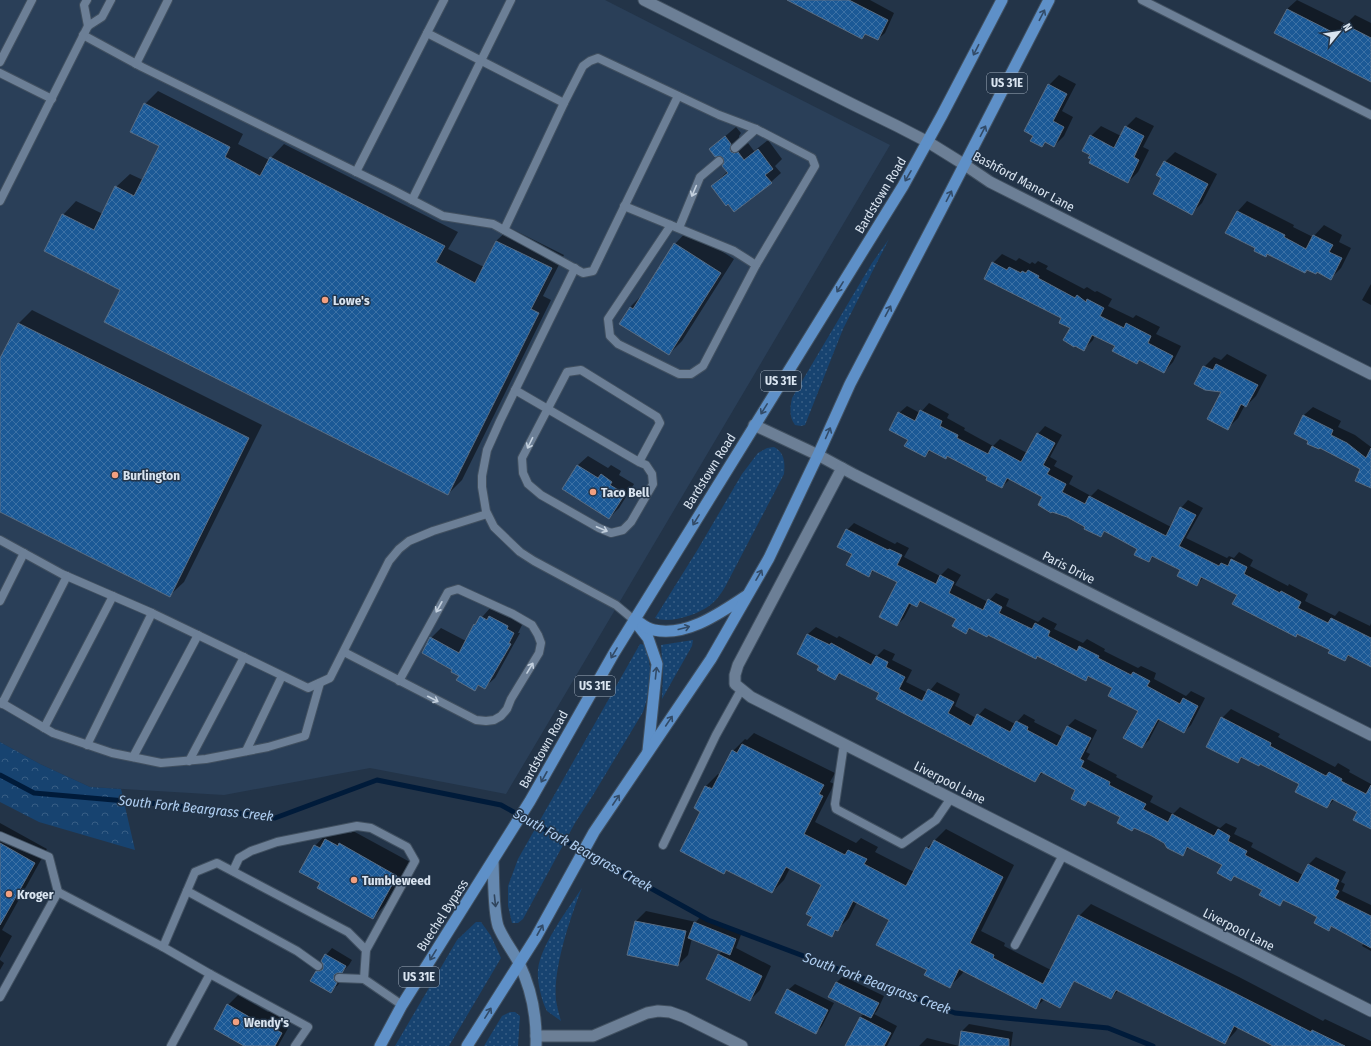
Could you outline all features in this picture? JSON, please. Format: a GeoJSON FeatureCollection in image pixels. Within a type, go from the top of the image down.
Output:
{"type":"FeatureCollection","features":[{"type":"Feature","properties":{"kind":"main road","name":"Bardstown Road"},"geometry":{"type":"LineString","coordinates":[[493,862],[530,801],[634,620],[903,186],[928,142],[1002,0]]}},
{"type":"Feature","properties":{"kind":"main road","name":"US 31E"},"geometry":{"type":"LineString","coordinates":[[468,1046],[520,964],[594,832],[711,659],[769,558],[850,384],[965,165],[1049,0]]}},
{"type":"Feature","properties":{"kind":"main road"},"geometry":{"type":"LineString","coordinates":[[634,620],[652,630],[670,632],[705,622],[747,596]]}},
{"type":"Feature","properties":{"kind":"main road"},"geometry":{"type":"LineString","coordinates":[[634,620],[648,638],[657,664],[648,754]]}},
{"type":"Feature","properties":{"kind":"main road"},"geometry":{"type":"LineString","coordinates":[[493,862],[494,899],[498,926],[520,964],[534,1009],[536,1041]]}},
{"type":"Feature","properties":{"kind":"main road","name":"Buechel Bypass"},"geometry":{"type":"LineString","coordinates":[[380,1046],[402,1005],[454,921],[493,862]]}},
{"type":"Feature","properties":{"kind":"street","name":"Bashford Manor Lane"},"geometry":{"type":"LineString","coordinates":[[644,0],[898,126],[928,142],[990,182],[1371,374]]}},
{"type":"Feature","properties":{"kind":"street","name":"Paris Drive"},"geometry":{"type":"LineString","coordinates":[[754,426],[818,455],[1371,735]]}},
{"type":"Feature","properties":{"kind":"street"},"geometry":{"type":"LineString","coordinates":[[741,690],[735,684],[734,675],[738,665],[842,468]]}},
{"type":"Feature","properties":{"kind":"street","name":"Liverpool Lane"},"geometry":{"type":"LineString","coordinates":[[741,690],[751,697],[1371,1011]]}},
{"type":"Feature","properties":{"kind":"street"},"geometry":{"type":"LineString","coordinates":[[536,1041],[592,1036],[647,1013],[658,1011],[670,1012],[684,1017],[742,1046]]}},
{"type":"Feature","properties":{"kind":"lane"},"geometry":{"type":"LineString","coordinates":[[0,62],[32,0]]}},
{"type":"Feature","properties":{"kind":"lane"},"geometry":{"type":"LineString","coordinates":[[86,0],[84,5],[88,26]]}},
{"type":"Feature","properties":{"kind":"lane"},"geometry":{"type":"LineString","coordinates":[[0,201],[83,35],[88,26],[102,17],[111,0]]}},
{"type":"Feature","properties":{"kind":"lane"},"geometry":{"type":"LineString","coordinates":[[136,64],[168,0]]}},
{"type":"Feature","properties":{"kind":"lane"},"geometry":{"type":"LineString","coordinates":[[356,172],[444,0]]}},
{"type":"Feature","properties":{"kind":"lane"},"geometry":{"type":"LineString","coordinates":[[412,200],[511,0]]}},
{"type":"Feature","properties":{"kind":"lane"},"geometry":{"type":"LineString","coordinates":[[1142,0],[1371,115]]}},
{"type":"Feature","properties":{"kind":"lane"},"geometry":{"type":"LineString","coordinates":[[427,33],[564,103]]}},
{"type":"Feature","properties":{"kind":"lane"},"geometry":{"type":"LineString","coordinates":[[83,35],[136,64],[443,216],[493,224],[583,273],[593,271],[678,96]]}},
{"type":"Feature","properties":{"kind":"lane"},"geometry":{"type":"LineString","coordinates":[[504,230],[583,66],[598,58],[678,96],[756,129],[812,158],[815,166],[756,266],[703,366],[691,374],[679,374],[618,344],[610,336],[608,319],[675,226],[700,177],[719,161]]}},
{"type":"Feature","properties":{"kind":"lane"},"geometry":{"type":"LineString","coordinates":[[0,73],[52,99]]}},
{"type":"Feature","properties":{"kind":"lane"},"geometry":{"type":"LineString","coordinates":[[735,148],[756,129]]}},
{"type":"Feature","properties":{"kind":"lane"},"geometry":{"type":"LineString","coordinates":[[624,206],[734,251],[756,266]]}},
{"type":"Feature","properties":{"kind":"lane"},"geometry":{"type":"LineString","coordinates":[[575,268],[500,420],[487,450],[482,476],[482,487],[487,514],[494,527],[520,552],[616,605],[634,620]]}},
{"type":"Feature","properties":{"kind":"lane"},"geometry":{"type":"LineString","coordinates":[[515,390],[547,408],[639,462],[646,465],[652,474],[653,484],[631,522],[623,530],[611,533],[599,528],[541,495],[528,484],[523,473],[522,458],[547,408],[566,372],[581,370],[657,418],[660,423],[639,462]]}},
{"type":"Feature","properties":{"kind":"lane"},"geometry":{"type":"LineString","coordinates":[[0,540],[67,576],[152,613],[308,688],[330,678],[389,561],[399,549],[409,541],[421,536],[487,514]]}},
{"type":"Feature","properties":{"kind":"lane"},"geometry":{"type":"LineString","coordinates":[[0,601],[24,553]]}},
{"type":"Feature","properties":{"kind":"lane"},"geometry":{"type":"LineString","coordinates":[[67,576],[1,703],[53,733],[112,753],[161,764],[206,759],[268,747],[305,736],[320,683]]}},
{"type":"Feature","properties":{"kind":"lane"},"geometry":{"type":"LineString","coordinates":[[344,652],[399,681],[476,720],[486,721],[494,720],[507,709],[511,699],[539,653],[541,643],[532,625],[513,614],[458,589],[448,592],[399,681]]}},
{"type":"Feature","properties":{"kind":"lane"},"geometry":{"type":"LineString","coordinates":[[44,728],[113,596]]}},
{"type":"Feature","properties":{"kind":"lane"},"geometry":{"type":"LineString","coordinates":[[87,745],[152,613]]}},
{"type":"Feature","properties":{"kind":"lane"},"geometry":{"type":"LineString","coordinates":[[133,757],[198,635]]}},
{"type":"Feature","properties":{"kind":"lane"},"geometry":{"type":"LineString","coordinates":[[189,761],[244,657]]}},
{"type":"Feature","properties":{"kind":"lane"},"geometry":{"type":"LineString","coordinates":[[246,751],[282,676]]}},
{"type":"Feature","properties":{"kind":"lane"},"geometry":{"type":"LineString","coordinates":[[663,845],[716,735],[741,690]]}},
{"type":"Feature","properties":{"kind":"lane"},"geometry":{"type":"LineString","coordinates":[[844,744],[835,804],[836,809],[902,844],[936,820],[951,798]]}},
{"type":"Feature","properties":{"kind":"lane"},"geometry":{"type":"LineString","coordinates":[[233,872],[239,858],[251,851],[277,842],[357,826],[371,828],[407,847],[415,861],[366,950],[364,979]]}},
{"type":"Feature","properties":{"kind":"lane"},"geometry":{"type":"LineString","coordinates":[[0,836],[49,857],[58,892],[0,997]]}},
{"type":"Feature","properties":{"kind":"lane"},"geometry":{"type":"LineString","coordinates":[[1015,946],[1063,855]]}},
{"type":"Feature","properties":{"kind":"lane"},"geometry":{"type":"LineString","coordinates":[[163,948],[194,872],[217,863],[348,932],[366,950]]}},
{"type":"Feature","properties":{"kind":"lane"},"geometry":{"type":"LineString","coordinates":[[187,891],[297,951],[318,966]]}},
{"type":"Feature","properties":{"kind":"lane"},"geometry":{"type":"LineString","coordinates":[[58,892],[308,1027],[295,1046]]}},
{"type":"Feature","properties":{"kind":"lane"},"geometry":{"type":"LineString","coordinates":[[171,1046],[210,974]]}},
{"type":"Feature","properties":{"kind":"lane"},"geometry":{"type":"LineString","coordinates":[[339,978],[364,979],[402,1005]]}},
{"type":"Feature","properties":{"kind":"shaded area"},"geometry":{"type":"Polygon","coordinates":[[[0,0],[605,0],[890,145],[506,794],[370,768],[224,795],[90,787],[40,764],[0,742],[0,0]]]}},
{"type":"Feature","properties":{"kind":"green space"},"geometry":{"type":"Polygon","coordinates":[[[889,239],[843,329],[805,425],[795,425],[790,412],[792,398],[872,263],[889,239]]]}},
{"type":"Feature","properties":{"kind":"green space"},"geometry":{"type":"Polygon","coordinates":[[[774,447],[778,449],[784,459],[784,474],[721,593],[709,606],[697,613],[683,618],[668,620],[655,618],[742,474],[758,453],[767,448],[774,447]]]}},
{"type":"Feature","properties":{"kind":"green space"},"geometry":{"type":"Polygon","coordinates":[[[693,640],[692,646],[662,699],[663,673],[661,645],[693,640]]]}},
{"type":"Feature","properties":{"kind":"green space"},"geometry":{"type":"Polygon","coordinates":[[[640,644],[645,645],[650,670],[648,695],[643,712],[575,823],[523,919],[518,923],[512,923],[508,906],[508,886],[518,859],[640,644]]]}},
{"type":"Feature","properties":{"kind":"green space"},"geometry":{"type":"Polygon","coordinates":[[[0,742],[40,764],[90,787],[121,789],[135,850],[39,822],[0,802],[0,742]]]}},
{"type":"Feature","properties":{"kind":"green space"},"geometry":{"type":"Polygon","coordinates":[[[582,888],[563,943],[557,973],[556,1000],[561,1021],[547,1011],[545,1007],[538,979],[538,970],[540,960],[549,939],[582,888]]]}},
{"type":"Feature","properties":{"kind":"green space"},"geometry":{"type":"Polygon","coordinates":[[[476,922],[481,922],[491,936],[501,958],[449,1046],[395,1046],[457,940],[476,922]]]}},
{"type":"Feature","properties":{"kind":"green space"},"geometry":{"type":"Polygon","coordinates":[[[510,1012],[515,1012],[520,1016],[518,1046],[484,1046],[502,1016],[510,1012]]]}},
{"type":"Feature","properties":{"kind":"building"},"geometry":{"type":"Polygon","coordinates":[[[787,0],[849,0],[888,20],[878,40],[865,34],[862,39],[787,0]]]}},
{"type":"Feature","properties":{"kind":"building"},"geometry":{"type":"Polygon","coordinates":[[[1287,9],[1338,35],[1344,24],[1371,38],[1371,82],[1274,33],[1287,9]]]}},
{"type":"Feature","properties":{"kind":"building"},"geometry":{"type":"Polygon","coordinates":[[[1048,84],[1067,94],[1053,121],[1064,127],[1054,147],[1045,142],[1042,147],[1030,141],[1033,136],[1024,131],[1048,84]]]}},
{"type":"Feature","properties":{"kind":"building","name":"Lowe's"},"geometry":{"type":"Polygon","coordinates":[[[144,103],[230,147],[225,157],[260,176],[270,157],[445,246],[436,262],[475,283],[496,241],[552,268],[531,309],[539,313],[448,495],[104,322],[120,290],[44,251],[62,214],[94,230],[115,186],[134,196],[159,146],[130,132],[144,103]]]}},
{"type":"Feature","properties":{"kind":"building"},"geometry":{"type":"Polygon","coordinates":[[[1125,126],[1144,136],[1134,157],[1139,160],[1128,183],[1089,163],[1091,159],[1088,158],[1090,155],[1082,151],[1090,135],[1114,148],[1125,126]]]}},
{"type":"Feature","properties":{"kind":"building"},"geometry":{"type":"Polygon","coordinates":[[[725,136],[731,144],[731,152],[738,152],[744,160],[758,149],[773,169],[765,175],[772,183],[734,212],[728,204],[726,206],[711,186],[728,173],[722,166],[724,162],[723,158],[720,156],[715,157],[709,149],[725,136]]]}},
{"type":"Feature","properties":{"kind":"building"},"geometry":{"type":"Polygon","coordinates":[[[1164,161],[1208,184],[1192,215],[1153,194],[1161,178],[1156,175],[1164,161]]]}},
{"type":"Feature","properties":{"kind":"building"},"geometry":{"type":"Polygon","coordinates":[[[1237,211],[1285,235],[1284,237],[1306,249],[1313,235],[1333,245],[1329,252],[1342,258],[1331,280],[1317,272],[1316,274],[1307,270],[1305,273],[1267,254],[1266,257],[1254,251],[1255,248],[1225,233],[1237,211]]]}},
{"type":"Feature","properties":{"kind":"building"},"geometry":{"type":"Polygon","coordinates":[[[674,243],[721,273],[669,355],[619,324],[630,307],[633,309],[674,243]]]}},
{"type":"Feature","properties":{"kind":"building"},"geometry":{"type":"Polygon","coordinates":[[[992,262],[1007,270],[1009,267],[1021,273],[1022,271],[1026,273],[1028,270],[1039,276],[1038,278],[1075,298],[1077,295],[1086,302],[1087,299],[1104,308],[1100,316],[1124,328],[1126,323],[1151,336],[1148,343],[1173,356],[1164,373],[1139,360],[1137,364],[1112,351],[1115,346],[1092,335],[1084,351],[1063,340],[1070,328],[1059,323],[1061,318],[984,279],[992,262]]]}},
{"type":"Feature","properties":{"kind":"building","name":"Burlington"},"geometry":{"type":"Polygon","coordinates":[[[18,323],[249,438],[170,597],[0,512],[0,358],[18,323]]]}},
{"type":"Feature","properties":{"kind":"building"},"geometry":{"type":"Polygon","coordinates":[[[1216,364],[1258,385],[1246,407],[1241,404],[1228,430],[1207,419],[1221,392],[1205,390],[1194,384],[1203,366],[1213,370],[1216,364]]]}},
{"type":"Feature","properties":{"kind":"building"},"geometry":{"type":"Polygon","coordinates":[[[920,410],[942,421],[940,426],[958,435],[957,438],[988,454],[992,446],[1021,462],[1037,433],[1055,443],[1043,465],[1050,469],[1047,474],[1066,484],[1062,492],[1085,504],[1089,496],[1166,536],[1180,507],[1196,515],[1179,546],[1219,566],[1221,563],[1228,566],[1231,559],[1247,567],[1244,574],[1301,602],[1298,608],[1328,623],[1331,618],[1371,638],[1371,667],[1348,655],[1345,661],[1328,653],[1330,650],[1297,634],[1296,637],[1232,604],[1237,595],[1201,577],[1197,586],[1177,576],[1180,570],[1152,556],[1149,562],[1134,555],[1137,549],[1104,531],[1101,537],[1084,529],[1085,527],[1067,517],[1052,512],[1051,513],[1038,505],[1042,497],[1007,478],[1002,488],[986,480],[987,477],[947,456],[946,459],[929,450],[925,457],[904,446],[908,440],[889,430],[898,412],[915,421],[920,410]]]}},
{"type":"Feature","properties":{"kind":"building"},"geometry":{"type":"Polygon","coordinates":[[[1303,415],[1333,430],[1331,435],[1347,443],[1366,458],[1371,448],[1371,488],[1355,481],[1360,469],[1320,448],[1319,449],[1307,444],[1308,441],[1294,434],[1303,415]]]}},
{"type":"Feature","properties":{"kind":"building","name":"Taco Bell"},"geometry":{"type":"Polygon","coordinates":[[[577,465],[598,478],[601,474],[612,482],[610,485],[625,494],[609,519],[562,489],[577,465]]]}},
{"type":"Feature","properties":{"kind":"building"},"geometry":{"type":"Polygon","coordinates":[[[846,529],[888,550],[889,549],[902,555],[897,565],[936,584],[940,575],[954,582],[949,593],[983,610],[988,599],[1002,607],[999,613],[1032,629],[1035,623],[1050,631],[1048,636],[1077,651],[1079,646],[1099,656],[1098,658],[1131,675],[1133,672],[1150,681],[1147,686],[1180,704],[1183,698],[1198,706],[1184,733],[1158,719],[1142,748],[1123,738],[1138,711],[1108,696],[1112,688],[1088,676],[1086,681],[1037,656],[1036,659],[988,635],[987,637],[969,628],[966,634],[952,626],[956,619],[920,601],[917,607],[909,603],[897,626],[879,617],[897,582],[872,570],[869,577],[846,565],[852,554],[837,547],[846,529]]]}},
{"type":"Feature","properties":{"kind":"building"},"geometry":{"type":"Polygon","coordinates":[[[480,616],[487,620],[489,616],[508,626],[507,629],[514,633],[509,643],[511,644],[485,689],[478,685],[475,691],[456,680],[459,676],[451,672],[452,670],[422,653],[430,637],[459,653],[474,624],[475,625],[480,616]]]}},
{"type":"Feature","properties":{"kind":"building"},"geometry":{"type":"Polygon","coordinates":[[[807,634],[830,645],[831,643],[871,665],[876,656],[888,662],[886,667],[905,677],[899,689],[922,701],[928,689],[954,702],[948,713],[971,726],[977,714],[1010,732],[1016,721],[1028,727],[1027,730],[1057,746],[1067,726],[1091,738],[1080,759],[1084,761],[1081,767],[1110,782],[1109,785],[1146,804],[1143,809],[1168,822],[1172,814],[1214,836],[1218,829],[1230,836],[1228,841],[1247,851],[1245,855],[1298,883],[1308,864],[1339,880],[1335,889],[1339,891],[1335,898],[1371,916],[1371,948],[1331,926],[1329,931],[1314,923],[1317,917],[1300,908],[1283,900],[1280,906],[1259,895],[1262,890],[1234,876],[1231,881],[1217,873],[1222,865],[1187,847],[1183,856],[1167,848],[1164,843],[1150,835],[1134,828],[1132,831],[1117,823],[1120,817],[1088,801],[1085,806],[1071,799],[1075,790],[1041,772],[1035,782],[876,699],[879,693],[839,673],[835,680],[817,670],[819,666],[797,654],[807,634]]]}},
{"type":"Feature","properties":{"kind":"building"},"geometry":{"type":"Polygon","coordinates":[[[1221,717],[1271,743],[1270,746],[1326,776],[1329,772],[1342,779],[1341,781],[1366,794],[1371,785],[1371,829],[1353,820],[1357,812],[1332,799],[1327,808],[1295,792],[1299,784],[1260,764],[1259,766],[1241,757],[1238,763],[1206,747],[1221,717]]]}},
{"type":"Feature","properties":{"kind":"building"},"geometry":{"type":"Polygon","coordinates":[[[742,744],[824,785],[819,794],[823,796],[804,834],[845,855],[848,850],[867,859],[864,864],[906,886],[926,847],[929,849],[934,840],[1003,877],[970,943],[994,955],[993,958],[1043,984],[1078,915],[1311,1032],[1312,1030],[1345,1046],[1273,1046],[1234,1026],[1225,1044],[1116,990],[1111,999],[1074,981],[1060,1008],[1041,998],[1036,1009],[959,969],[950,988],[924,975],[927,970],[876,945],[889,920],[853,901],[838,931],[835,930],[832,937],[807,925],[812,917],[806,914],[821,885],[786,867],[772,893],[726,870],[724,874],[680,851],[700,812],[694,808],[705,786],[712,789],[732,750],[737,753],[742,744]]]}},
{"type":"Feature","properties":{"kind":"building","name":"Tumbleweed"},"geometry":{"type":"Polygon","coordinates":[[[325,839],[338,846],[339,843],[397,876],[373,919],[317,888],[320,883],[299,872],[314,845],[320,848],[325,839]]]}},
{"type":"Feature","properties":{"kind":"building","name":"Kroger"},"geometry":{"type":"Polygon","coordinates":[[[0,843],[35,863],[0,925],[0,843]]]}},
{"type":"Feature","properties":{"kind":"building"},"geometry":{"type":"Polygon","coordinates":[[[635,921],[686,931],[678,966],[627,955],[635,921]]]}},
{"type":"Feature","properties":{"kind":"building"},"geometry":{"type":"Polygon","coordinates":[[[694,922],[736,939],[730,955],[688,938],[694,922]]]}},
{"type":"Feature","properties":{"kind":"building"},"geometry":{"type":"Polygon","coordinates":[[[325,954],[346,966],[342,973],[337,973],[334,975],[334,980],[337,983],[331,993],[310,981],[316,971],[323,969],[323,964],[321,961],[325,954]]]}},
{"type":"Feature","properties":{"kind":"building"},"geometry":{"type":"Polygon","coordinates":[[[718,954],[762,976],[750,1001],[706,979],[718,954]]]}},
{"type":"Feature","properties":{"kind":"building"},"geometry":{"type":"Polygon","coordinates":[[[836,982],[879,1003],[871,1018],[828,997],[836,982]]]}},
{"type":"Feature","properties":{"kind":"building"},"geometry":{"type":"Polygon","coordinates":[[[787,989],[828,1010],[816,1034],[775,1013],[787,989]]]}},
{"type":"Feature","properties":{"kind":"building","name":"Wendy's"},"geometry":{"type":"Polygon","coordinates":[[[227,1004],[258,1022],[259,1020],[282,1033],[275,1046],[244,1046],[214,1029],[227,1004]]]}},
{"type":"Feature","properties":{"kind":"building"},"geometry":{"type":"Polygon","coordinates":[[[860,1017],[891,1033],[884,1046],[845,1046],[860,1017]]]}},
{"type":"Feature","properties":{"kind":"building"},"geometry":{"type":"Polygon","coordinates":[[[961,1031],[1009,1039],[1009,1046],[959,1046],[961,1031]]]}},
{"type":"Feature","properties":{"kind":"waterway","name":"South Fork Beargrass Creek"},"geometry":{"type":"LineString","coordinates":[[0,775],[34,793],[171,805],[275,818],[377,780],[501,805],[708,920],[955,1013],[1108,1028],[1153,1046]]}},
{"type":"Feature","properties":{"kind":"place","name":"Lowe's"},"geometry":{"type":"Point","coordinates":[325,300]}},
{"type":"Feature","properties":{"kind":"place","name":"Burlington"},"geometry":{"type":"Point","coordinates":[115,475]}},
{"type":"Feature","properties":{"kind":"place","name":"Taco Bell"},"geometry":{"type":"Point","coordinates":[593,492]}},
{"type":"Feature","properties":{"kind":"place","name":"Tumbleweed"},"geometry":{"type":"Point","coordinates":[354,880]}},
{"type":"Feature","properties":{"kind":"place","name":"Kroger"},"geometry":{"type":"Point","coordinates":[9,894]}},
{"type":"Feature","properties":{"kind":"place","name":"Wendy's"},"geometry":{"type":"Point","coordinates":[236,1022]}}]}
